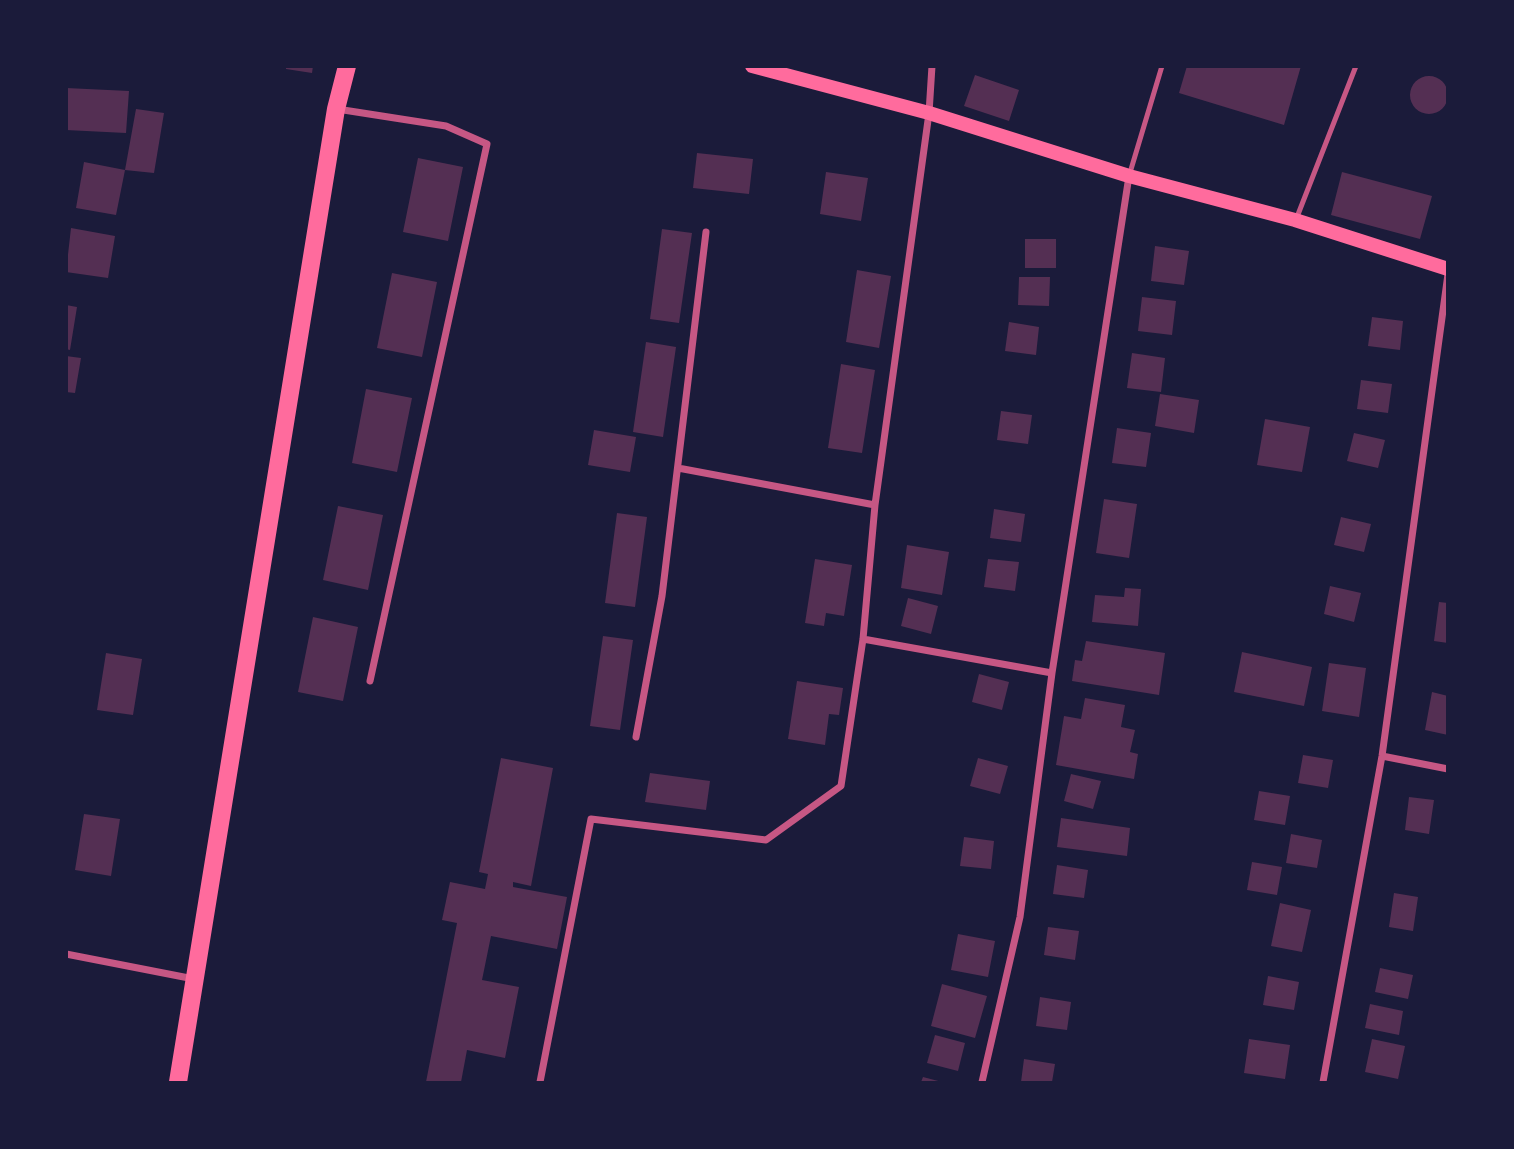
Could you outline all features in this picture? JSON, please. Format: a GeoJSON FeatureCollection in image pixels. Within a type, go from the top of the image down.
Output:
{"type":"FeatureCollection","features":[{"type":"Feature","properties":{"kind":"main road"},"geometry":{"type":"LineString","coordinates":[[178,1083],[336,109],[347,66]]}},
{"type":"Feature","properties":{"kind":"main road"},"geometry":{"type":"LineString","coordinates":[[752,66],[929,113],[1129,176],[1295,220],[1447,269]]}},
{"type":"Feature","properties":{"kind":"street"},"geometry":{"type":"LineString","coordinates":[[540,1083],[591,819],[766,840],[841,786],[863,639],[875,505],[929,113],[932,66]]}},
{"type":"Feature","properties":{"kind":"street"},"geometry":{"type":"LineString","coordinates":[[336,109],[446,126],[487,144],[370,681]]}},
{"type":"Feature","properties":{"kind":"street"},"geometry":{"type":"LineString","coordinates":[[982,1083],[1020,917],[1052,673],[1129,176]]}},
{"type":"Feature","properties":{"kind":"street"},"geometry":{"type":"LineString","coordinates":[[636,737],[662,596],[706,232]]}},
{"type":"Feature","properties":{"kind":"street"},"geometry":{"type":"LineString","coordinates":[[1323,1083],[1382,756],[1447,274]]}},
{"type":"Feature","properties":{"kind":"street"},"geometry":{"type":"LineString","coordinates":[[678,468],[875,505]]}},
{"type":"Feature","properties":{"kind":"street"},"geometry":{"type":"LineString","coordinates":[[863,639],[1052,673]]}},
{"type":"Feature","properties":{"kind":"street"},"geometry":{"type":"LineString","coordinates":[[1382,756],[1447,769]]}},
{"type":"Feature","properties":{"kind":"street"},"geometry":{"type":"LineString","coordinates":[[66,954],[195,979]]}},
{"type":"Feature","properties":{"kind":"lane"},"geometry":{"type":"LineString","coordinates":[[1129,176],[1163,66]]}},
{"type":"Feature","properties":{"kind":"lane"},"geometry":{"type":"LineString","coordinates":[[1295,220],[1356,66]]}},
{"type":"Feature","properties":{"kind":"building"},"geometry":{"type":"Polygon","coordinates":[[[286,66],[313,66],[312,73],[286,69],[286,66]]]}},
{"type":"Feature","properties":{"kind":"building"},"geometry":{"type":"Polygon","coordinates":[[[1187,66],[1301,66],[1284,125],[1179,93],[1187,66]]]}},
{"type":"Feature","properties":{"kind":"building"},"geometry":{"type":"Polygon","coordinates":[[[975,75],[1019,90],[1009,121],[964,106],[975,75]]]}},
{"type":"Feature","properties":{"kind":"building"},"geometry":{"type":"Polygon","coordinates":[[[1429,76],[1443,81],[1448,95],[1443,109],[1429,114],[1415,109],[1410,95],[1415,81],[1429,76]]]}},
{"type":"Feature","properties":{"kind":"building"},"geometry":{"type":"Polygon","coordinates":[[[66,88],[129,91],[126,133],[66,130],[66,88]]]}},
{"type":"Feature","properties":{"kind":"building"},"geometry":{"type":"Polygon","coordinates":[[[136,109],[164,113],[154,173],[125,170],[136,109]]]}},
{"type":"Feature","properties":{"kind":"building"},"geometry":{"type":"Polygon","coordinates":[[[697,153],[753,159],[749,194],[693,188],[697,153]]]}},
{"type":"Feature","properties":{"kind":"building"},"geometry":{"type":"Polygon","coordinates":[[[418,158],[463,167],[448,241],[403,232],[418,158]]]}},
{"type":"Feature","properties":{"kind":"building"},"geometry":{"type":"Polygon","coordinates":[[[84,162],[125,170],[116,215],[76,208],[84,162]]]}},
{"type":"Feature","properties":{"kind":"building"},"geometry":{"type":"Polygon","coordinates":[[[826,172],[868,178],[861,221],[820,214],[826,172]]]}},
{"type":"Feature","properties":{"kind":"building"},"geometry":{"type":"Polygon","coordinates":[[[1342,172],[1432,196],[1420,239],[1331,215],[1342,172]]]}},
{"type":"Feature","properties":{"kind":"building"},"geometry":{"type":"Polygon","coordinates":[[[71,228],[115,236],[108,278],[66,272],[71,228]]]}},
{"type":"Feature","properties":{"kind":"building"},"geometry":{"type":"Polygon","coordinates":[[[662,229],[692,233],[679,323],[650,319],[662,229]]]}},
{"type":"Feature","properties":{"kind":"building"},"geometry":{"type":"Polygon","coordinates":[[[1025,239],[1056,239],[1056,268],[1025,268],[1025,239]]]}},
{"type":"Feature","properties":{"kind":"building"},"geometry":{"type":"Polygon","coordinates":[[[1155,246],[1189,251],[1184,285],[1151,281],[1155,246]]]}},
{"type":"Feature","properties":{"kind":"building"},"geometry":{"type":"Polygon","coordinates":[[[857,270],[891,276],[879,348],[846,342],[857,270]]]}},
{"type":"Feature","properties":{"kind":"building"},"geometry":{"type":"Polygon","coordinates":[[[392,273],[437,282],[422,357],[377,348],[392,273]]]}},
{"type":"Feature","properties":{"kind":"building"},"geometry":{"type":"Polygon","coordinates":[[[1019,277],[1050,277],[1049,306],[1018,305],[1019,277]]]}},
{"type":"Feature","properties":{"kind":"building"},"geometry":{"type":"Polygon","coordinates":[[[1142,297],[1176,301],[1172,335],[1138,331],[1142,297]]]}},
{"type":"Feature","properties":{"kind":"building"},"geometry":{"type":"Polygon","coordinates":[[[66,305],[77,307],[70,350],[66,349],[66,305]]]}},
{"type":"Feature","properties":{"kind":"building"},"geometry":{"type":"Polygon","coordinates":[[[1372,317],[1403,321],[1400,350],[1368,346],[1372,317]]]}},
{"type":"Feature","properties":{"kind":"building"},"geometry":{"type":"Polygon","coordinates":[[[1009,322],[1039,327],[1036,355],[1005,351],[1009,322]]]}},
{"type":"Feature","properties":{"kind":"building"},"geometry":{"type":"Polygon","coordinates":[[[646,342],[676,347],[663,437],[633,432],[646,342]]]}},
{"type":"Feature","properties":{"kind":"building"},"geometry":{"type":"Polygon","coordinates":[[[1132,353],[1165,358],[1161,392],[1127,388],[1132,353]]]}},
{"type":"Feature","properties":{"kind":"building"},"geometry":{"type":"Polygon","coordinates":[[[66,356],[81,358],[75,393],[66,392],[66,356]]]}},
{"type":"Feature","properties":{"kind":"building"},"geometry":{"type":"Polygon","coordinates":[[[841,364],[875,370],[862,453],[828,448],[841,364]]]}},
{"type":"Feature","properties":{"kind":"building"},"geometry":{"type":"Polygon","coordinates":[[[1361,380],[1392,384],[1388,413],[1357,409],[1361,380]]]}},
{"type":"Feature","properties":{"kind":"building"},"geometry":{"type":"Polygon","coordinates":[[[366,389],[412,398],[397,472],[352,463],[366,389]]]}},
{"type":"Feature","properties":{"kind":"building"},"geometry":{"type":"Polygon","coordinates":[[[1160,394],[1199,400],[1194,433],[1155,426],[1160,394]]]}},
{"type":"Feature","properties":{"kind":"building"},"geometry":{"type":"Polygon","coordinates":[[[1001,411],[1032,415],[1028,444],[997,440],[1001,411]]]}},
{"type":"Feature","properties":{"kind":"building"},"geometry":{"type":"Polygon","coordinates":[[[1265,419],[1310,427],[1302,472],[1257,465],[1265,419]]]}},
{"type":"Feature","properties":{"kind":"building"},"geometry":{"type":"Polygon","coordinates":[[[1117,428],[1151,433],[1146,467],[1112,463],[1117,428]]]}},
{"type":"Feature","properties":{"kind":"building"},"geometry":{"type":"Polygon","coordinates":[[[594,430],[636,437],[630,472],[588,465],[594,430]]]}},
{"type":"Feature","properties":{"kind":"building"},"geometry":{"type":"Polygon","coordinates":[[[1354,433],[1385,440],[1378,468],[1347,461],[1354,433]]]}},
{"type":"Feature","properties":{"kind":"building"},"geometry":{"type":"Polygon","coordinates":[[[1104,499],[1137,504],[1129,558],[1096,553],[1104,499]]]}},
{"type":"Feature","properties":{"kind":"building"},"geometry":{"type":"Polygon","coordinates":[[[338,506],[383,515],[368,590],[323,580],[338,506]]]}},
{"type":"Feature","properties":{"kind":"building"},"geometry":{"type":"Polygon","coordinates":[[[994,509],[1025,514],[1021,542],[990,538],[994,509]]]}},
{"type":"Feature","properties":{"kind":"building"},"geometry":{"type":"Polygon","coordinates":[[[617,513],[647,517],[635,607],[605,603],[617,513]]]}},
{"type":"Feature","properties":{"kind":"building"},"geometry":{"type":"Polygon","coordinates":[[[1341,517],[1371,524],[1364,552],[1334,545],[1341,517]]]}},
{"type":"Feature","properties":{"kind":"building"},"geometry":{"type":"Polygon","coordinates":[[[907,545],[949,552],[942,595],[901,588],[907,545]]]}},
{"type":"Feature","properties":{"kind":"building"},"geometry":{"type":"Polygon","coordinates":[[[815,559],[852,565],[844,616],[826,613],[824,626],[805,623],[815,559]]]}},
{"type":"Feature","properties":{"kind":"building"},"geometry":{"type":"Polygon","coordinates":[[[988,559],[1019,562],[1015,591],[984,587],[988,559]]]}},
{"type":"Feature","properties":{"kind":"building"},"geometry":{"type":"Polygon","coordinates":[[[1330,586],[1361,593],[1354,622],[1324,614],[1330,586]]]}},
{"type":"Feature","properties":{"kind":"building"},"geometry":{"type":"Polygon","coordinates":[[[1125,588],[1141,589],[1138,626],[1092,622],[1095,595],[1124,597],[1125,588]]]}},
{"type":"Feature","properties":{"kind":"building"},"geometry":{"type":"Polygon","coordinates":[[[908,598],[938,606],[931,634],[901,626],[908,598]]]}},
{"type":"Feature","properties":{"kind":"building"},"geometry":{"type":"Polygon","coordinates":[[[1439,602],[1448,603],[1448,643],[1434,641],[1439,602]]]}},
{"type":"Feature","properties":{"kind":"building"},"geometry":{"type":"Polygon","coordinates":[[[313,617],[358,627],[343,701],[298,692],[313,617]]]}},
{"type":"Feature","properties":{"kind":"building"},"geometry":{"type":"Polygon","coordinates":[[[603,636],[633,640],[620,730],[590,726],[603,636]]]}},
{"type":"Feature","properties":{"kind":"building"},"geometry":{"type":"Polygon","coordinates":[[[1086,641],[1165,653],[1159,695],[1072,681],[1075,660],[1082,661],[1086,641]]]}},
{"type":"Feature","properties":{"kind":"building"},"geometry":{"type":"Polygon","coordinates":[[[1242,652],[1312,667],[1304,706],[1234,692],[1242,652]]]}},
{"type":"Feature","properties":{"kind":"building"},"geometry":{"type":"Polygon","coordinates":[[[106,653],[142,659],[133,715],[97,710],[106,653]]]}},
{"type":"Feature","properties":{"kind":"building"},"geometry":{"type":"Polygon","coordinates":[[[1329,663],[1366,668],[1359,717],[1322,711],[1329,663]]]}},
{"type":"Feature","properties":{"kind":"building"},"geometry":{"type":"Polygon","coordinates":[[[979,674],[1009,682],[1002,710],[972,702],[979,674]]]}},
{"type":"Feature","properties":{"kind":"building"},"geometry":{"type":"Polygon","coordinates":[[[797,681],[843,688],[839,715],[829,714],[825,745],[788,739],[797,681]]]}},
{"type":"Feature","properties":{"kind":"building"},"geometry":{"type":"Polygon","coordinates":[[[1432,692],[1448,696],[1448,735],[1425,730],[1432,692]]]}},
{"type":"Feature","properties":{"kind":"building"},"geometry":{"type":"Polygon","coordinates":[[[1085,698],[1125,705],[1121,727],[1135,730],[1130,752],[1138,754],[1134,779],[1056,765],[1064,716],[1081,719],[1085,698]]]}},
{"type":"Feature","properties":{"kind":"building"},"geometry":{"type":"Polygon","coordinates":[[[1303,755],[1333,760],[1328,788],[1298,783],[1303,755]]]}},
{"type":"Feature","properties":{"kind":"building"},"geometry":{"type":"Polygon","coordinates":[[[501,758],[553,768],[531,886],[513,882],[513,887],[567,897],[557,949],[491,936],[482,980],[519,987],[505,1058],[467,1050],[461,1082],[426,1082],[457,923],[442,920],[450,882],[485,889],[488,874],[479,872],[501,758]]]}},
{"type":"Feature","properties":{"kind":"building"},"geometry":{"type":"Polygon","coordinates":[[[978,758],[1008,766],[1000,794],[970,786],[978,758]]]}},
{"type":"Feature","properties":{"kind":"building"},"geometry":{"type":"Polygon","coordinates":[[[650,773],[710,781],[706,810],[645,802],[650,773]]]}},
{"type":"Feature","properties":{"kind":"building"},"geometry":{"type":"Polygon","coordinates":[[[1071,774],[1101,781],[1093,809],[1064,801],[1071,774]]]}},
{"type":"Feature","properties":{"kind":"building"},"geometry":{"type":"Polygon","coordinates":[[[1259,791],[1290,796],[1285,825],[1254,820],[1259,791]]]}},
{"type":"Feature","properties":{"kind":"building"},"geometry":{"type":"Polygon","coordinates":[[[1409,797],[1434,800],[1429,834],[1405,830],[1409,797]]]}},
{"type":"Feature","properties":{"kind":"building"},"geometry":{"type":"Polygon","coordinates":[[[84,814],[120,819],[111,876],[75,870],[84,814]]]}},
{"type":"Feature","properties":{"kind":"building"},"geometry":{"type":"Polygon","coordinates":[[[1061,818],[1130,828],[1127,856],[1057,847],[1061,818]]]}},
{"type":"Feature","properties":{"kind":"building"},"geometry":{"type":"Polygon","coordinates":[[[1291,834],[1322,840],[1317,868],[1286,863],[1291,834]]]}},
{"type":"Feature","properties":{"kind":"building"},"geometry":{"type":"Polygon","coordinates":[[[964,837],[994,841],[991,869],[960,866],[964,837]]]}},
{"type":"Feature","properties":{"kind":"building"},"geometry":{"type":"Polygon","coordinates":[[[1252,862],[1282,867],[1277,895],[1247,890],[1252,862]]]}},
{"type":"Feature","properties":{"kind":"building"},"geometry":{"type":"Polygon","coordinates":[[[1057,865],[1088,870],[1084,898],[1053,894],[1057,865]]]}},
{"type":"Feature","properties":{"kind":"building"},"geometry":{"type":"Polygon","coordinates":[[[1394,893],[1418,897],[1413,931],[1389,927],[1394,893]]]}},
{"type":"Feature","properties":{"kind":"building"},"geometry":{"type":"Polygon","coordinates":[[[1280,903],[1311,910],[1302,952],[1271,946],[1280,903]]]}},
{"type":"Feature","properties":{"kind":"building"},"geometry":{"type":"Polygon","coordinates":[[[1048,927],[1079,931],[1075,960],[1044,955],[1048,927]]]}},
{"type":"Feature","properties":{"kind":"building"},"geometry":{"type":"Polygon","coordinates":[[[958,934],[995,941],[988,977],[951,970],[958,934]]]}},
{"type":"Feature","properties":{"kind":"building"},"geometry":{"type":"Polygon","coordinates":[[[1380,968],[1413,975],[1408,999],[1375,992],[1380,968]]]}},
{"type":"Feature","properties":{"kind":"building"},"geometry":{"type":"Polygon","coordinates":[[[1268,976],[1299,982],[1294,1010],[1263,1005],[1268,976]]]}},
{"type":"Feature","properties":{"kind":"building"},"geometry":{"type":"Polygon","coordinates":[[[942,984],[987,996],[975,1038],[931,1026],[942,984]]]}},
{"type":"Feature","properties":{"kind":"building"},"geometry":{"type":"Polygon","coordinates":[[[1040,997],[1071,1002],[1067,1030],[1036,1026],[1040,997]]]}},
{"type":"Feature","properties":{"kind":"building"},"geometry":{"type":"Polygon","coordinates":[[[1370,1004],[1403,1011],[1399,1035],[1365,1028],[1370,1004]]]}},
{"type":"Feature","properties":{"kind":"building"},"geometry":{"type":"Polygon","coordinates":[[[935,1035],[965,1043],[958,1071],[927,1063],[935,1035]]]}},
{"type":"Feature","properties":{"kind":"building"},"geometry":{"type":"Polygon","coordinates":[[[1249,1039],[1290,1045],[1285,1079],[1244,1073],[1249,1039]]]}},
{"type":"Feature","properties":{"kind":"building"},"geometry":{"type":"Polygon","coordinates":[[[1372,1039],[1405,1046],[1398,1079],[1365,1072],[1372,1039]]]}},
{"type":"Feature","properties":{"kind":"building"},"geometry":{"type":"Polygon","coordinates":[[[1024,1059],[1055,1064],[1052,1082],[1021,1082],[1024,1059]]]}},
{"type":"Feature","properties":{"kind":"building"},"geometry":{"type":"Polygon","coordinates":[[[923,1077],[942,1082],[921,1082],[923,1077]]]}}]}
